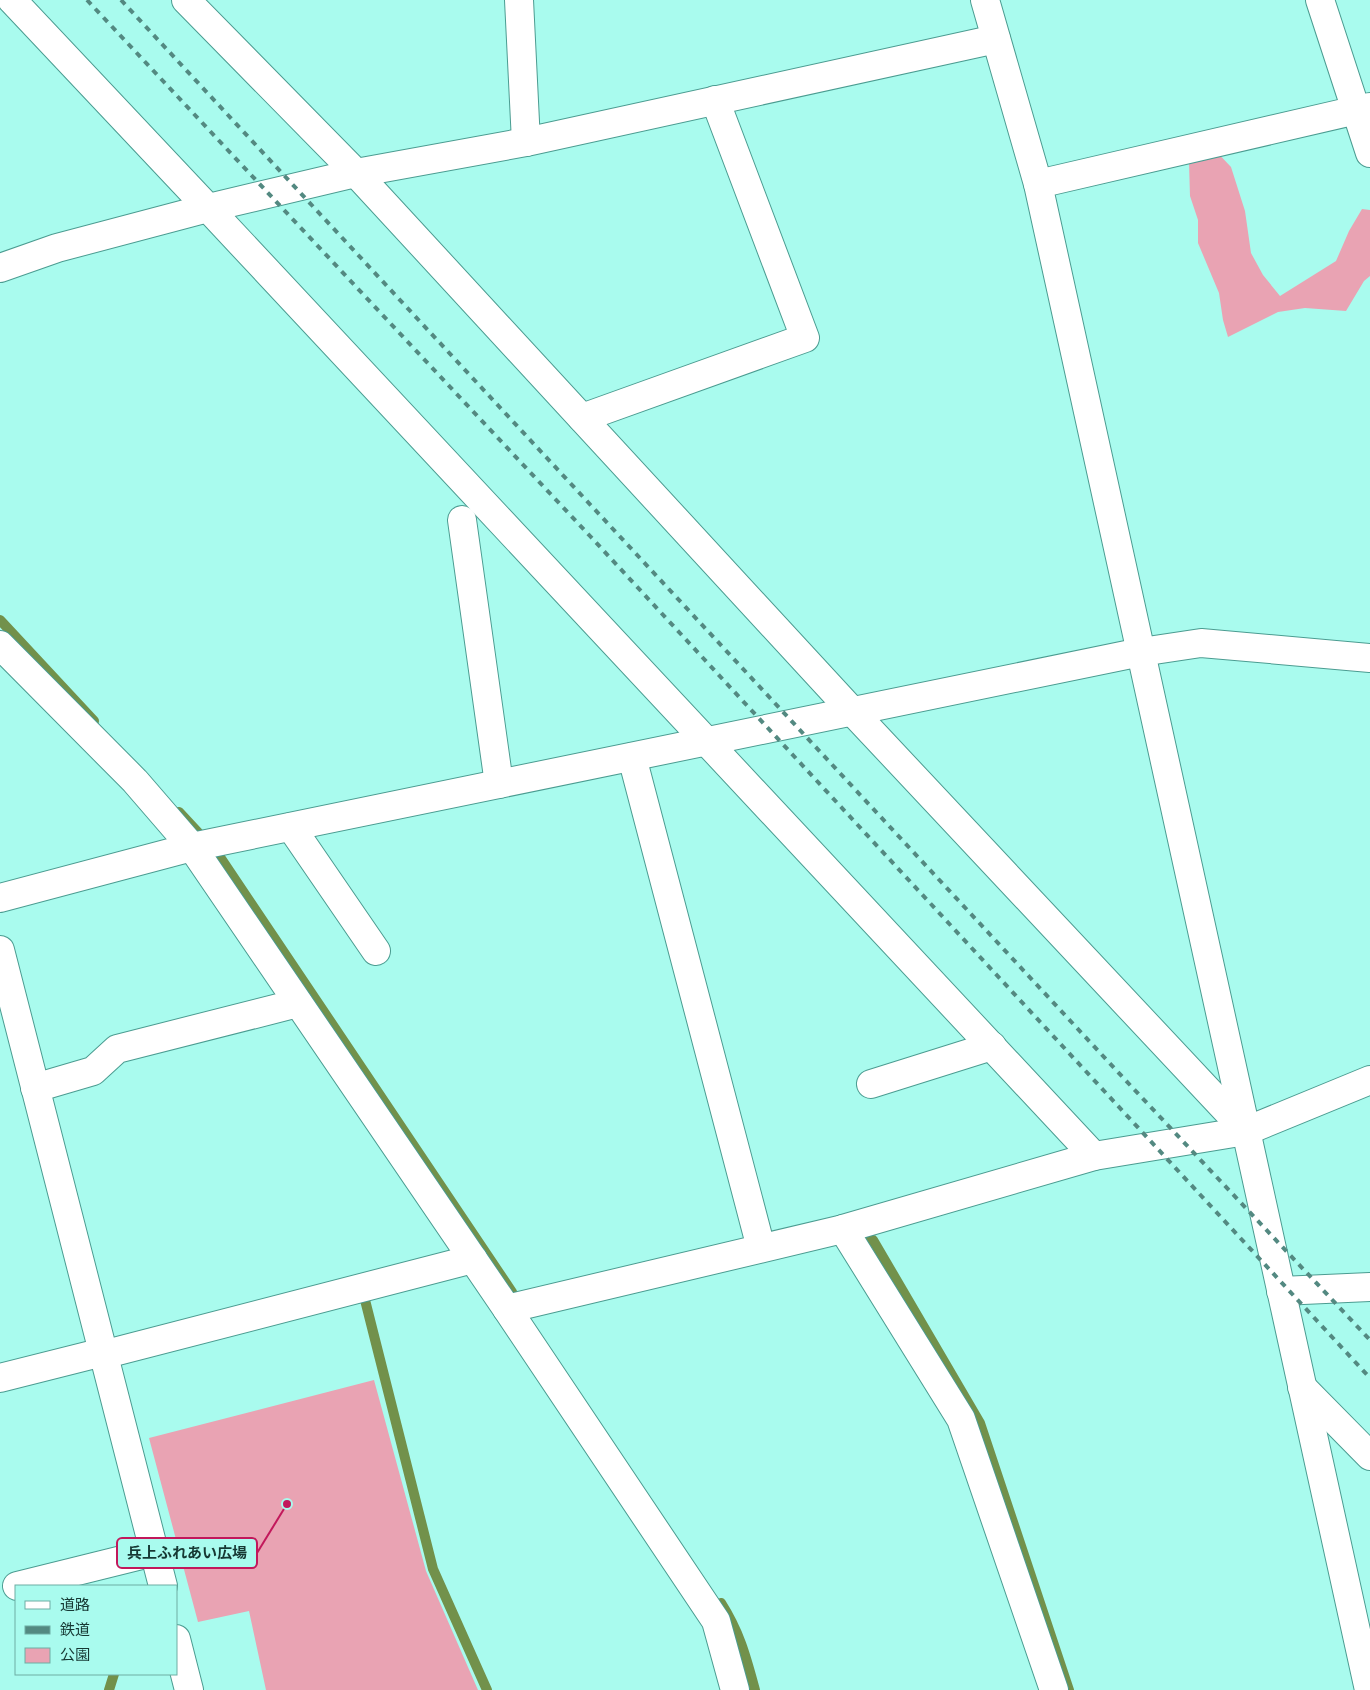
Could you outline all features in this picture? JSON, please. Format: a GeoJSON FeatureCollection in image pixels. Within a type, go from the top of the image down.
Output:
{"type":"FeatureCollection","features":[{"type":"Feature","properties":{"kind":"street"},"geometry":{"type":"LineString","coordinates":[[12,0],[708,741],[1094,1156]]}},
{"type":"Feature","properties":{"kind":"street"},"geometry":{"type":"LineString","coordinates":[[186,0],[356,174],[852,710],[1246,1131]]}},
{"type":"Feature","properties":{"kind":"street"},"geometry":{"type":"LineString","coordinates":[[519,0],[526,142]]}},
{"type":"Feature","properties":{"kind":"street"},"geometry":{"type":"LineString","coordinates":[[985,0],[1038,184],[1369,1690]]}},
{"type":"Feature","properties":{"kind":"street"},"geometry":{"type":"LineString","coordinates":[[1320,0],[1363,108],[1370,153]]}},
{"type":"Feature","properties":{"kind":"street"},"geometry":{"type":"LineString","coordinates":[[0,268],[57,248],[208,208],[356,174],[526,142],[996,38]]}},
{"type":"Feature","properties":{"kind":"street"},"geometry":{"type":"LineString","coordinates":[[582,418],[805,338],[715,100]]}},
{"type":"Feature","properties":{"kind":"street"},"geometry":{"type":"LineString","coordinates":[[1038,184],[1363,108]]}},
{"type":"Feature","properties":{"kind":"street"},"geometry":{"type":"LineString","coordinates":[[462,520],[500,784]]}},
{"type":"Feature","properties":{"kind":"street"},"geometry":{"type":"LineString","coordinates":[[0,898],[192,847],[1141,652],[1201,643],[1370,658]]}},
{"type":"Feature","properties":{"kind":"street"},"geometry":{"type":"LineString","coordinates":[[0,645],[135,781],[192,847],[507,1309],[716,1621],[735,1690]]}},
{"type":"Feature","properties":{"kind":"street"},"geometry":{"type":"LineString","coordinates":[[632,757],[761,1248]]}},
{"type":"Feature","properties":{"kind":"street"},"geometry":{"type":"LineString","coordinates":[[291,827],[376,951]]}},
{"type":"Feature","properties":{"kind":"street"},"geometry":{"type":"LineString","coordinates":[[0,950],[163,1585]]}},
{"type":"Feature","properties":{"kind":"street"},"geometry":{"type":"LineString","coordinates":[[35,1088],[92,1071],[116,1049],[298,1003]]}},
{"type":"Feature","properties":{"kind":"street"},"geometry":{"type":"LineString","coordinates":[[871,1084],[992,1046]]}},
{"type":"Feature","properties":{"kind":"street"},"geometry":{"type":"LineString","coordinates":[[507,1309],[843,1229],[1094,1156],[1246,1131],[1370,1080]]}},
{"type":"Feature","properties":{"kind":"street"},"geometry":{"type":"LineString","coordinates":[[843,1229],[961,1419],[1054,1690]]}},
{"type":"Feature","properties":{"kind":"street"},"geometry":{"type":"LineString","coordinates":[[0,1378],[103,1352],[110,1354],[473,1259]]}},
{"type":"Feature","properties":{"kind":"street"},"geometry":{"type":"LineString","coordinates":[[1281,1291],[1370,1287]]}},
{"type":"Feature","properties":{"kind":"street"},"geometry":{"type":"LineString","coordinates":[[1302,1387],[1370,1456]]}},
{"type":"Feature","properties":{"kind":"street"},"geometry":{"type":"LineString","coordinates":[[21,1585],[154,1552]]}},
{"type":"Feature","properties":{"kind":"street"},"geometry":{"type":"LineString","coordinates":[[0,1590],[15,1586]]}},
{"type":"Feature","properties":{"kind":"street"},"geometry":{"type":"LineString","coordinates":[[178,1647],[189,1690]]}},
{"type":"Feature","properties":{"kind":"green space"},"geometry":{"type":"Polygon","coordinates":[[[1213,148],[1231,167],[1245,211],[1251,253],[1263,275],[1280,296],[1336,261],[1349,231],[1362,209],[1370,210],[1370,276],[1364,281],[1346,311],[1305,308],[1278,312],[1228,337],[1219,293],[1198,243],[1198,220],[1190,196],[1189,163],[1213,148]]]}},
{"type":"Feature","properties":{"kind":"green space"},"geometry":{"type":"Polygon","coordinates":[[[374,1380],[426,1571],[478,1690],[266,1690],[249,1611],[198,1622],[149,1438],[374,1380]]]}},
{"type":"Feature","properties":{"kind":"waterway"},"geometry":{"type":"LineString","coordinates":[[0,620],[94,721]]}},
{"type":"Feature","properties":{"kind":"waterway"},"geometry":{"type":"LineString","coordinates":[[179,812],[218,854],[512,1292]]}},
{"type":"Feature","properties":{"kind":"waterway"},"geometry":{"type":"LineString","coordinates":[[853,1242],[873,1240],[980,1423],[1069,1690]]}},
{"type":"Feature","properties":{"kind":"waterway"},"geometry":{"type":"LineString","coordinates":[[365,1300],[433,1569],[487,1690]]}},
{"type":"Feature","properties":{"kind":"waterway"},"geometry":{"type":"LineString","coordinates":[[721,1603],[738,1635],[755,1690]]}},
{"type":"Feature","properties":{"kind":"waterway"},"geometry":{"type":"LineString","coordinates":[[109,1690],[114,1675]]}},
{"type":"Feature","properties":{"kind":"railway"},"geometry":{"type":"LineString","coordinates":[[87,0],[590,536],[1370,1378]]}},
{"type":"Feature","properties":{"kind":"railway"},"geometry":{"type":"LineString","coordinates":[[121,0],[1130,1085],[1370,1340]]}},
{"type":"Feature","properties":{"kind":"place","name":"兵上ふれあい広場"},"geometry":{"type":"Point","coordinates":[287,1504]}}]}
